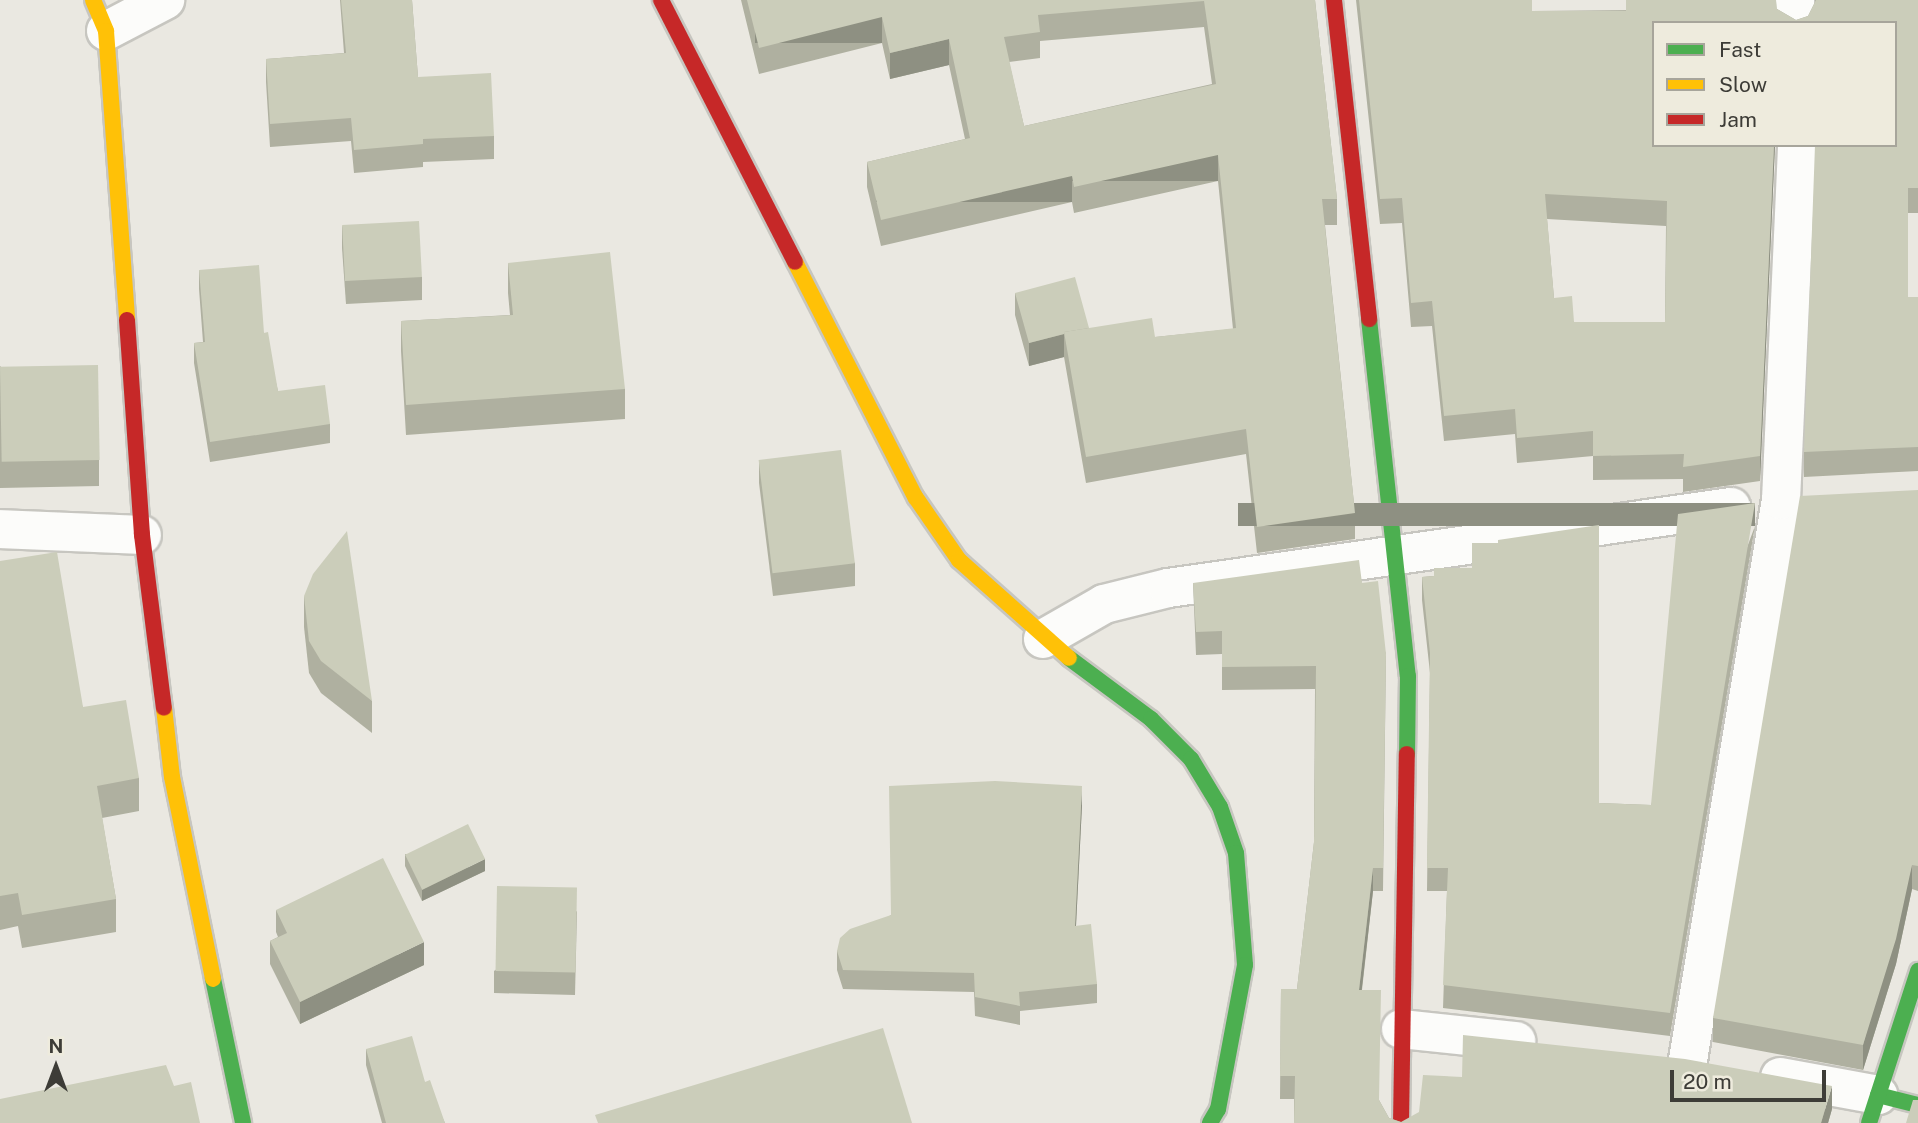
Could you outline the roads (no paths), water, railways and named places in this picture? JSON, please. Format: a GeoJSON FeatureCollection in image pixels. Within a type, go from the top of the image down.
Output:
{"type":"FeatureCollection","features":[{"type":"Feature","properties":{"kind":"street"},"geometry":{"type":"LineString","coordinates":[[165,0],[99,15],[142,535],[172,777],[243,1123]]}},
{"type":"Feature","properties":{"kind":"street"},"geometry":{"type":"LineString","coordinates":[[661,0],[916,498],[959,560],[1043,639],[1151,719],[1191,759],[1220,807],[1232,842],[1243,898],[1245,965],[1218,1109],[1210,1123]]}},
{"type":"Feature","properties":{"kind":"street"},"geometry":{"type":"LineString","coordinates":[[1334,0],[1397,554],[1408,676],[1401,1123]]}},
{"type":"Feature","properties":{"kind":"street"},"geometry":{"type":"LineString","coordinates":[[1795,0],[1796,21]]}},
{"type":"Feature","properties":{"kind":"street"},"geometry":{"type":"LineString","coordinates":[[1688,1059],[1781,500],[1797,147]]}},
{"type":"Feature","properties":{"kind":"street"},"geometry":{"type":"LineString","coordinates":[[1043,639],[1104,604],[1168,588],[1781,500],[1822,498]]}},
{"type":"Feature","properties":{"kind":"street"},"geometry":{"type":"LineString","coordinates":[[0,530],[142,535]]}},
{"type":"Feature","properties":{"kind":"street"},"geometry":{"type":"LineString","coordinates":[[1874,1109],[1918,971]]}},
{"type":"Feature","properties":{"kind":"street"},"geometry":{"type":"LineString","coordinates":[[1401,1029],[1552,1045]]}},
{"type":"Feature","properties":{"kind":"street"},"geometry":{"type":"LineString","coordinates":[[1647,1055],[1736,1068],[1874,1109],[1918,1105]]}}]}
